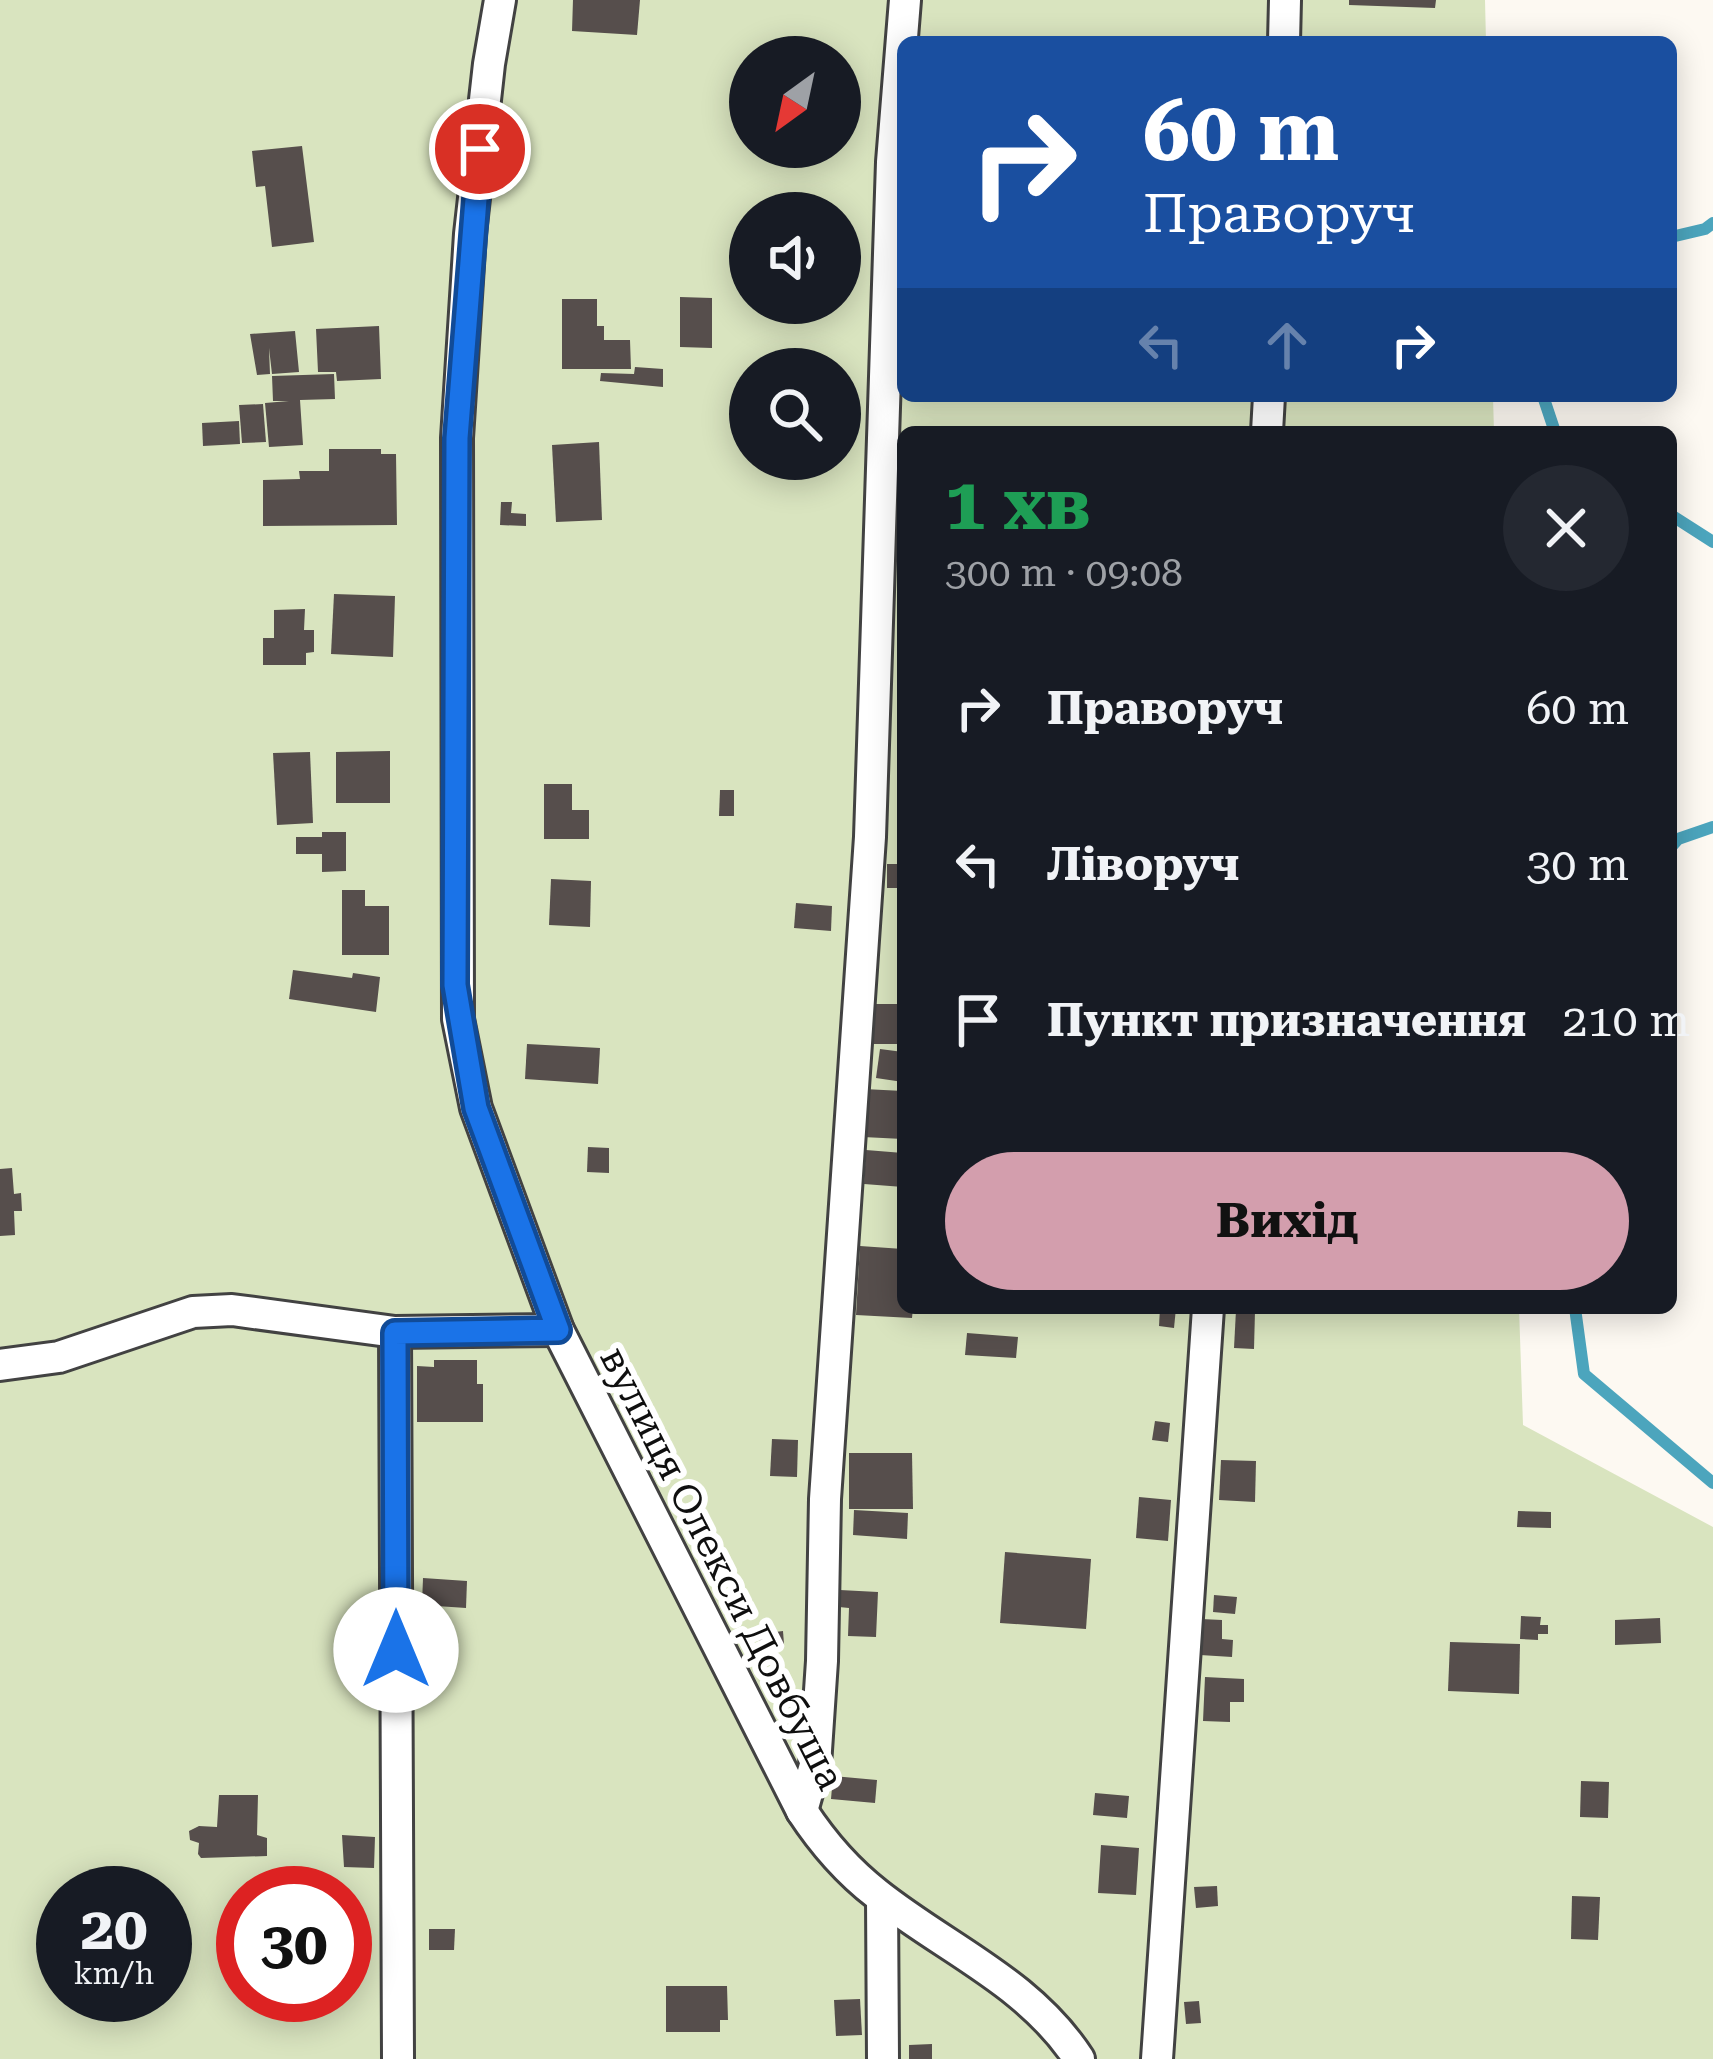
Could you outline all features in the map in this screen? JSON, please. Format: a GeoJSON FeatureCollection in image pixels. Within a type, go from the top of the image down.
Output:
{"type":"FeatureCollection","features":[{"type":"Feature","properties":{"kind":"street","name":"вулиця Олекси Довбуша"},"geometry":{"type":"LineString","coordinates":[[500,0],[472,212],[457,438],[455,985],[476,1108],[558,1330],[802,1811],[828,1849],[882,1898],[1001,1978],[1052,2023],[1079,2059]]}},
{"type":"Feature","properties":{"kind":"street"},"geometry":{"type":"LineString","coordinates":[[902,36],[905,0]]}},
{"type":"Feature","properties":{"kind":"street"},"geometry":{"type":"LineString","coordinates":[[1284,36],[1285,0]]}},
{"type":"Feature","properties":{"kind":"street"},"geometry":{"type":"LineString","coordinates":[[802,1811],[817,1744],[825,1499],[870,837],[897,100]]}},
{"type":"Feature","properties":{"kind":"street"},"geometry":{"type":"LineString","coordinates":[[0,1365],[59,1357],[193,1312],[232,1310],[395,1333],[558,1330]]}},
{"type":"Feature","properties":{"kind":"street"},"geometry":{"type":"LineString","coordinates":[[1156,2059],[1208,1314]]}},
{"type":"Feature","properties":{"kind":"street"},"geometry":{"type":"LineString","coordinates":[[395,1333],[398,2059]]}},
{"type":"Feature","properties":{"kind":"street"},"geometry":{"type":"LineString","coordinates":[[882,1898],[883,2059]]}},
{"type":"Feature","properties":{"kind":"green space"},"geometry":{"type":"Polygon","coordinates":[[[0,0],[1485,0],[1486,36],[897,36],[897,402],[1493,402],[1494,426],[897,426],[897,1314],[1519,1314],[1523,1425],[1713,1527],[1713,2059],[0,2059],[0,0]]]}},
{"type":"Feature","properties":{"kind":"building"},"geometry":{"type":"Polygon","coordinates":[[[573,0],[640,0],[637,35],[572,31],[573,0]]]}},
{"type":"Feature","properties":{"kind":"building"},"geometry":{"type":"Polygon","coordinates":[[[1349,0],[1436,0],[1435,8],[1349,5],[1349,0]]]}},
{"type":"Feature","properties":{"kind":"building"},"geometry":{"type":"Polygon","coordinates":[[[302,146],[314,242],[272,247],[265,186],[256,187],[252,151],[302,146]]]}},
{"type":"Feature","properties":{"kind":"building"},"geometry":{"type":"Polygon","coordinates":[[[680,297],[712,298],[712,348],[680,347],[680,297]]]}},
{"type":"Feature","properties":{"kind":"building"},"geometry":{"type":"Polygon","coordinates":[[[562,299],[597,299],[597,326],[604,326],[604,340],[630,340],[631,369],[562,369],[562,299]]]}},
{"type":"Feature","properties":{"kind":"building"},"geometry":{"type":"Polygon","coordinates":[[[379,326],[381,379],[337,381],[336,372],[318,372],[316,329],[379,326]]]}},
{"type":"Feature","properties":{"kind":"building"},"geometry":{"type":"Polygon","coordinates":[[[295,331],[299,372],[272,374],[269,348],[270,374],[257,375],[250,334],[295,331]]]}},
{"type":"Feature","properties":{"kind":"building"},"geometry":{"type":"Polygon","coordinates":[[[635,367],[663,369],[663,387],[600,381],[601,373],[634,374],[635,367]]]}},
{"type":"Feature","properties":{"kind":"building"},"geometry":{"type":"Polygon","coordinates":[[[334,374],[335,399],[300,400],[303,445],[269,447],[265,403],[289,401],[273,401],[272,376],[334,374]]]}},
{"type":"Feature","properties":{"kind":"building"},"geometry":{"type":"Polygon","coordinates":[[[263,404],[266,442],[242,443],[239,405],[263,404]]]}},
{"type":"Feature","properties":{"kind":"building"},"geometry":{"type":"Polygon","coordinates":[[[239,421],[240,444],[203,446],[202,423],[239,421]]]}},
{"type":"Feature","properties":{"kind":"building"},"geometry":{"type":"Polygon","coordinates":[[[599,442],[602,520],[556,522],[552,445],[599,442]]]}},
{"type":"Feature","properties":{"kind":"building"},"geometry":{"type":"Polygon","coordinates":[[[329,449],[381,449],[381,454],[396,454],[397,525],[263,526],[263,480],[300,479],[299,471],[329,471],[329,449]]]}},
{"type":"Feature","properties":{"kind":"building"},"geometry":{"type":"Polygon","coordinates":[[[501,502],[512,502],[511,513],[526,514],[526,526],[500,525],[501,502]]]}},
{"type":"Feature","properties":{"kind":"building"},"geometry":{"type":"Polygon","coordinates":[[[334,594],[395,596],[393,657],[331,654],[334,594]]]}},
{"type":"Feature","properties":{"kind":"building"},"geometry":{"type":"Polygon","coordinates":[[[305,609],[304,630],[314,630],[314,652],[306,653],[306,665],[263,665],[263,638],[274,638],[274,610],[305,609]]]}},
{"type":"Feature","properties":{"kind":"building"},"geometry":{"type":"Polygon","coordinates":[[[390,751],[390,803],[336,803],[336,752],[390,751]]]}},
{"type":"Feature","properties":{"kind":"building"},"geometry":{"type":"Polygon","coordinates":[[[310,752],[313,823],[277,825],[273,753],[310,752]]]}},
{"type":"Feature","properties":{"kind":"building"},"geometry":{"type":"Polygon","coordinates":[[[544,784],[572,784],[572,810],[589,810],[589,839],[544,839],[544,784]]]}},
{"type":"Feature","properties":{"kind":"building"},"geometry":{"type":"Polygon","coordinates":[[[720,790],[734,790],[734,816],[719,816],[720,790]]]}},
{"type":"Feature","properties":{"kind":"building"},"geometry":{"type":"Polygon","coordinates":[[[322,832],[346,832],[346,871],[322,872],[322,854],[296,854],[296,837],[322,837],[322,832]]]}},
{"type":"Feature","properties":{"kind":"building"},"geometry":{"type":"Polygon","coordinates":[[[887,864],[897,864],[897,888],[887,888],[887,864]]]}},
{"type":"Feature","properties":{"kind":"building"},"geometry":{"type":"Polygon","coordinates":[[[551,879],[591,881],[590,927],[549,925],[551,879]]]}},
{"type":"Feature","properties":{"kind":"building"},"geometry":{"type":"Polygon","coordinates":[[[342,890],[365,890],[365,906],[389,906],[389,955],[342,955],[342,890]]]}},
{"type":"Feature","properties":{"kind":"building"},"geometry":{"type":"Polygon","coordinates":[[[796,903],[832,906],[831,931],[794,928],[796,903]]]}},
{"type":"Feature","properties":{"kind":"building"},"geometry":{"type":"Polygon","coordinates":[[[293,970],[380,977],[376,1012],[289,999],[293,970]]]}},
{"type":"Feature","properties":{"kind":"building"},"geometry":{"type":"Polygon","coordinates":[[[870,1004],[897,1004],[897,1044],[870,1044],[870,1004]]]}},
{"type":"Feature","properties":{"kind":"building"},"geometry":{"type":"Polygon","coordinates":[[[527,1044],[600,1048],[598,1084],[525,1079],[527,1044]]]}},
{"type":"Feature","properties":{"kind":"building"},"geometry":{"type":"Polygon","coordinates":[[[880,1049],[897,1051],[897,1081],[876,1078],[880,1049]]]}},
{"type":"Feature","properties":{"kind":"building"},"geometry":{"type":"Polygon","coordinates":[[[864,1089],[897,1091],[897,1139],[863,1137],[864,1089]]]}},
{"type":"Feature","properties":{"kind":"building"},"geometry":{"type":"Polygon","coordinates":[[[588,1147],[609,1148],[609,1173],[587,1172],[588,1147]]]}},
{"type":"Feature","properties":{"kind":"building"},"geometry":{"type":"Polygon","coordinates":[[[866,1150],[897,1153],[897,1187],[864,1184],[866,1150]]]}},
{"type":"Feature","properties":{"kind":"building"},"geometry":{"type":"Polygon","coordinates":[[[12,1168],[14,1194],[21,1193],[22,1211],[14,1211],[15,1235],[0,1236],[0,1169],[12,1168]]]}},
{"type":"Feature","properties":{"kind":"building"},"geometry":{"type":"Polygon","coordinates":[[[860,1246],[897,1249],[897,1314],[912,1314],[912,1318],[856,1315],[860,1246]]]}},
{"type":"Feature","properties":{"kind":"building"},"geometry":{"type":"Polygon","coordinates":[[[1160,1314],[1175,1314],[1174,1328],[1159,1326],[1160,1314]]]}},
{"type":"Feature","properties":{"kind":"building"},"geometry":{"type":"Polygon","coordinates":[[[1236,1314],[1255,1314],[1254,1349],[1234,1348],[1236,1314]]]}},
{"type":"Feature","properties":{"kind":"building"},"geometry":{"type":"Polygon","coordinates":[[[967,1333],[1018,1337],[1016,1358],[965,1355],[967,1333]]]}},
{"type":"Feature","properties":{"kind":"building"},"geometry":{"type":"Polygon","coordinates":[[[434,1360],[477,1360],[477,1384],[483,1384],[483,1422],[417,1422],[417,1366],[434,1367],[434,1360]]]}},
{"type":"Feature","properties":{"kind":"building"},"geometry":{"type":"Polygon","coordinates":[[[1155,1421],[1170,1423],[1168,1442],[1152,1440],[1155,1421]]]}},
{"type":"Feature","properties":{"kind":"building"},"geometry":{"type":"Polygon","coordinates":[[[772,1439],[798,1440],[797,1477],[770,1476],[772,1439]]]}},
{"type":"Feature","properties":{"kind":"building"},"geometry":{"type":"Polygon","coordinates":[[[849,1453],[912,1453],[913,1509],[849,1509],[849,1453]]]}},
{"type":"Feature","properties":{"kind":"building"},"geometry":{"type":"Polygon","coordinates":[[[1221,1460],[1256,1461],[1255,1502],[1219,1500],[1221,1460]]]}},
{"type":"Feature","properties":{"kind":"building"},"geometry":{"type":"Polygon","coordinates":[[[1139,1497],[1171,1500],[1168,1541],[1136,1538],[1139,1497]]]}},
{"type":"Feature","properties":{"kind":"building"},"geometry":{"type":"Polygon","coordinates":[[[854,1510],[908,1513],[907,1539],[853,1535],[854,1510]]]}},
{"type":"Feature","properties":{"kind":"building"},"geometry":{"type":"Polygon","coordinates":[[[1518,1511],[1551,1512],[1551,1528],[1517,1527],[1518,1511]]]}},
{"type":"Feature","properties":{"kind":"building"},"geometry":{"type":"Polygon","coordinates":[[[1005,1552],[1091,1559],[1086,1629],[1000,1623],[1005,1552]]]}},
{"type":"Feature","properties":{"kind":"building"},"geometry":{"type":"Polygon","coordinates":[[[423,1578],[467,1581],[466,1608],[422,1605],[423,1578]]]}},
{"type":"Feature","properties":{"kind":"building"},"geometry":{"type":"Polygon","coordinates":[[[840,1590],[878,1592],[876,1637],[848,1636],[849,1608],[839,1607],[840,1590]]]}},
{"type":"Feature","properties":{"kind":"building"},"geometry":{"type":"Polygon","coordinates":[[[1214,1595],[1237,1597],[1235,1614],[1213,1612],[1214,1595]]]}},
{"type":"Feature","properties":{"kind":"building"},"geometry":{"type":"Polygon","coordinates":[[[1521,1616],[1541,1617],[1540,1625],[1548,1625],[1548,1634],[1538,1634],[1538,1640],[1520,1639],[1521,1616]]]}},
{"type":"Feature","properties":{"kind":"building"},"geometry":{"type":"Polygon","coordinates":[[[1660,1618],[1661,1643],[1615,1645],[1615,1620],[1660,1618]]]}},
{"type":"Feature","properties":{"kind":"building"},"geometry":{"type":"Polygon","coordinates":[[[1201,1619],[1222,1620],[1222,1639],[1233,1640],[1232,1657],[1200,1655],[1201,1619]]]}},
{"type":"Feature","properties":{"kind":"building"},"geometry":{"type":"Polygon","coordinates":[[[783,1631],[784,1644],[760,1647],[759,1634],[783,1631]]]}},
{"type":"Feature","properties":{"kind":"building"},"geometry":{"type":"Polygon","coordinates":[[[1450,1642],[1520,1644],[1519,1694],[1448,1691],[1450,1642]]]}},
{"type":"Feature","properties":{"kind":"building"},"geometry":{"type":"Polygon","coordinates":[[[1205,1677],[1244,1679],[1244,1702],[1230,1702],[1230,1722],[1203,1721],[1205,1677]]]}},
{"type":"Feature","properties":{"kind":"building"},"geometry":{"type":"Polygon","coordinates":[[[833,1776],[877,1780],[875,1803],[831,1799],[833,1776]]]}},
{"type":"Feature","properties":{"kind":"building"},"geometry":{"type":"Polygon","coordinates":[[[1581,1781],[1609,1782],[1608,1818],[1580,1817],[1581,1781]]]}},
{"type":"Feature","properties":{"kind":"building"},"geometry":{"type":"Polygon","coordinates":[[[1095,1793],[1129,1796],[1127,1818],[1093,1815],[1095,1793]]]}},
{"type":"Feature","properties":{"kind":"building"},"geometry":{"type":"Polygon","coordinates":[[[219,1795],[258,1795],[257,1835],[267,1838],[267,1856],[201,1858],[199,1843],[190,1840],[189,1831],[217,1827],[219,1795]]]}},
{"type":"Feature","properties":{"kind":"building"},"geometry":{"type":"Polygon","coordinates":[[[342,1835],[375,1837],[374,1868],[344,1866],[342,1835]]]}},
{"type":"Feature","properties":{"kind":"building"},"geometry":{"type":"Polygon","coordinates":[[[1101,1845],[1139,1848],[1136,1895],[1098,1893],[1101,1845]]]}},
{"type":"Feature","properties":{"kind":"building"},"geometry":{"type":"Polygon","coordinates":[[[1217,1886],[1218,1906],[1196,1908],[1194,1887],[1217,1886]]]}},
{"type":"Feature","properties":{"kind":"building"},"geometry":{"type":"Polygon","coordinates":[[[1572,1896],[1600,1897],[1598,1940],[1571,1939],[1572,1896]]]}},
{"type":"Feature","properties":{"kind":"building"},"geometry":{"type":"Polygon","coordinates":[[[429,1929],[455,1929],[454,1950],[429,1950],[429,1929]]]}},
{"type":"Feature","properties":{"kind":"building"},"geometry":{"type":"Polygon","coordinates":[[[666,1986],[727,1986],[728,2020],[720,2020],[720,2032],[666,2032],[666,1986]]]}},
{"type":"Feature","properties":{"kind":"building"},"geometry":{"type":"Polygon","coordinates":[[[860,1999],[862,2035],[836,2036],[834,2000],[860,1999]]]}},
{"type":"Feature","properties":{"kind":"building"},"geometry":{"type":"Polygon","coordinates":[[[1199,2001],[1201,2023],[1186,2024],[1184,2002],[1199,2001]]]}},
{"type":"Feature","properties":{"kind":"building"},"geometry":{"type":"Polygon","coordinates":[[[932,2044],[932,2059],[909,2059],[909,2045],[932,2044]]]}},
{"type":"Feature","properties":{"kind":"waterway"},"geometry":{"type":"LineString","coordinates":[[1677,236],[1713,223]]}},
{"type":"Feature","properties":{"kind":"waterway"},"geometry":{"type":"LineString","coordinates":[[1545,402],[1553,426]]}},
{"type":"Feature","properties":{"kind":"waterway"},"geometry":{"type":"LineString","coordinates":[[1677,519],[1713,542]]}},
{"type":"Feature","properties":{"kind":"waterway"},"geometry":{"type":"LineString","coordinates":[[1677,840],[1713,827]]}},
{"type":"Feature","properties":{"kind":"waterway"},"geometry":{"type":"LineString","coordinates":[[1576,1314],[1584,1374],[1713,1483]]}},
{"type":"Feature","properties":{"kind":"route"},"geometry":{"type":"LineString","coordinates":[[396,1650],[395,1333],[558,1330],[476,1108],[455,985],[457,438],[480,149]]}}]}
